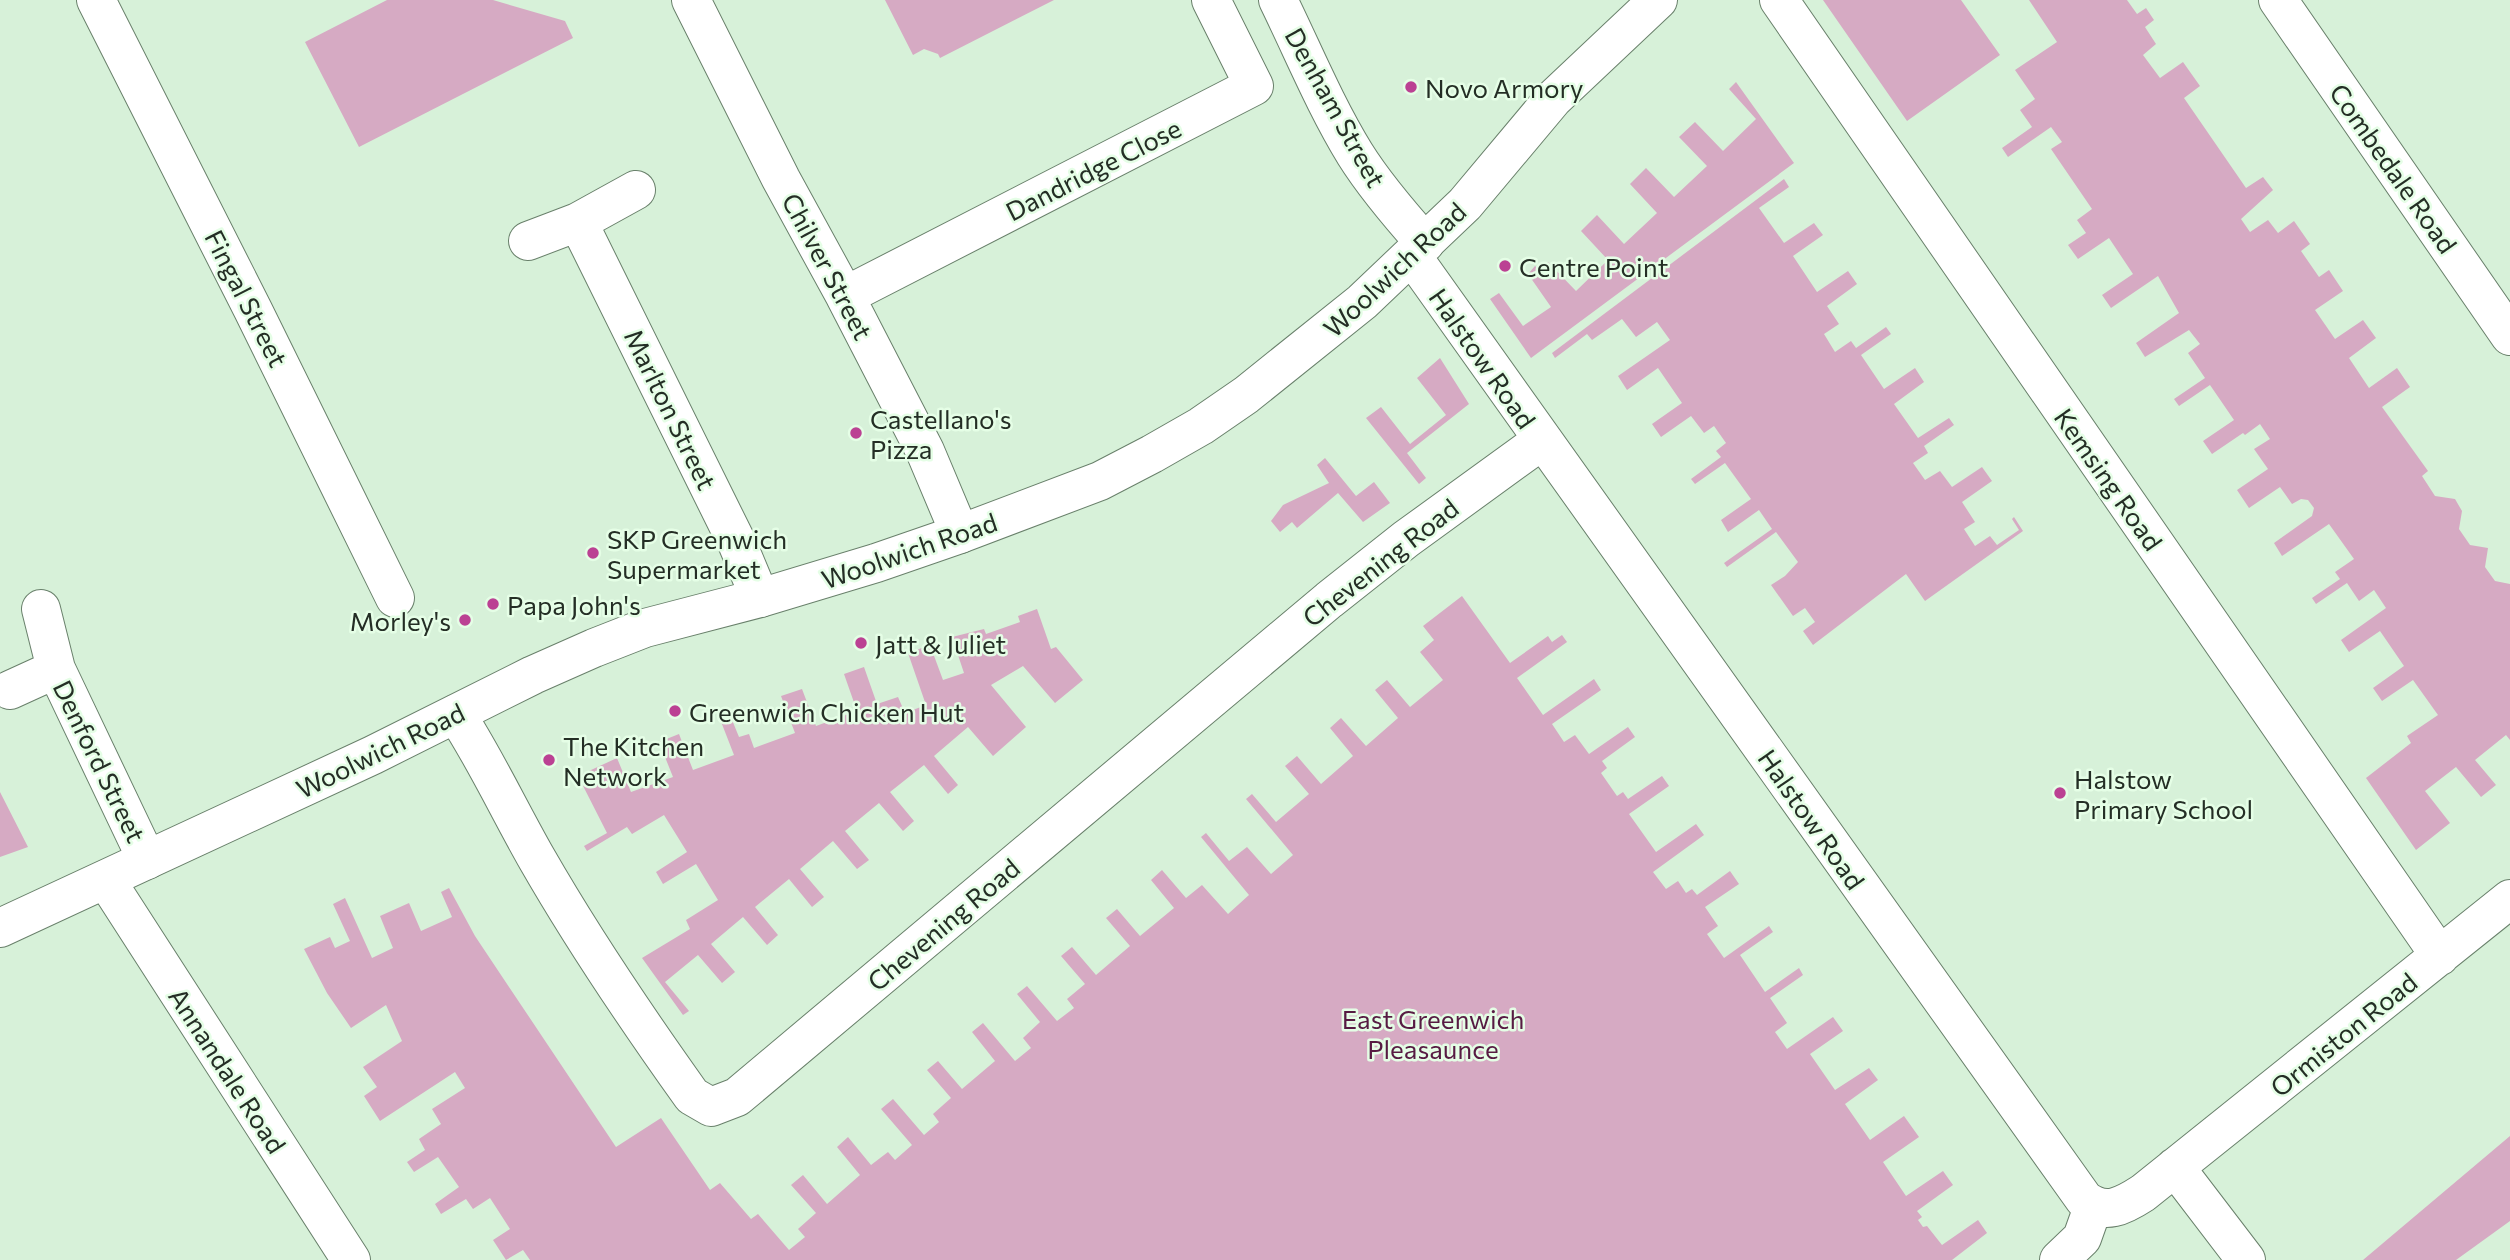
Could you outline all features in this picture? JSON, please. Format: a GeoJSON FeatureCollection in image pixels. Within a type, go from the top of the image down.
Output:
{"type":"FeatureCollection","features":[{"type":"Feature","properties":{"kind":"street","name":"Fingal Street"},"geometry":{"type":"LineString","coordinates":[[96,0],[395,598]]}},
{"type":"Feature","properties":{"kind":"street","name":"Chilver Street"},"geometry":{"type":"LineString","coordinates":[[691,0],[781,179],[936,472],[960,534]]}},
{"type":"Feature","properties":{"kind":"street","name":"Dandridge Close"},"geometry":{"type":"LineString","coordinates":[[845,296],[1254,86],[1210,0]]}},
{"type":"Feature","properties":{"kind":"street","name":"Denham Street"},"geometry":{"type":"LineString","coordinates":[[1278,0],[1355,154],[1418,250]]}},
{"type":"Feature","properties":{"kind":"street","name":"Woolwich Road"},"geometry":{"type":"LineString","coordinates":[[0,928],[373,755],[533,675],[645,628],[760,598],[960,534],[1100,481],[1201,426],[1307,348],[1418,250],[1465,204],[1553,99],[1658,0]]}},
{"type":"Feature","properties":{"kind":"street","name":"Kemsing Road"},"geometry":{"type":"LineString","coordinates":[[1779,0],[2440,956]]}},
{"type":"Feature","properties":{"kind":"street","name":"Combedale Road"},"geometry":{"type":"LineString","coordinates":[[2281,1],[2510,336]]}},
{"type":"Feature","properties":{"kind":"street"},"geometry":{"type":"LineString","coordinates":[[528,241],[578,222],[636,190]]}},
{"type":"Feature","properties":{"kind":"street","name":"Marlton Street"},"geometry":{"type":"LineString","coordinates":[[578,222],[737,543],[760,598]]}},
{"type":"Feature","properties":{"kind":"street","name":"Halstow Road"},"geometry":{"type":"LineString","coordinates":[[1418,250],[1541,441],[1978,1053],[2084,1199],[2093,1207]]}},
{"type":"Feature","properties":{"kind":"street","name":"Chevening Road"},"geometry":{"type":"LineString","coordinates":[[456,714],[480,751],[536,858],[607,976],[692,1096],[711,1107],[737,1097],[1329,600],[1406,539],[1541,441]]}},
{"type":"Feature","properties":{"kind":"street"},"geometry":{"type":"LineString","coordinates":[[41,609],[56,669]]}},
{"type":"Feature","properties":{"kind":"street","name":"Denford Street"},"geometry":{"type":"LineString","coordinates":[[10,690],[56,669],[147,860]]}},
{"type":"Feature","properties":{"kind":"street","name":"Annandale Road"},"geometry":{"type":"LineString","coordinates":[[106,880],[351,1260]]}},
{"type":"Feature","properties":{"kind":"street","name":"Ormiston Road"},"geometry":{"type":"LineString","coordinates":[[2175,1167],[2510,899]]}},
{"type":"Feature","properties":{"kind":"street"},"geometry":{"type":"LineString","coordinates":[[2059,1260],[2082,1238],[2093,1207],[2112,1209],[2128,1203],[2175,1167],[2246,1260]]}},
{"type":"Feature","properties":{"kind":"green space"},"geometry":{"type":"Polygon","coordinates":[[[387,0],[493,0],[565,21],[573,38],[359,147],[305,42],[387,0]]]}},
{"type":"Feature","properties":{"kind":"green space"},"geometry":{"type":"Polygon","coordinates":[[[885,0],[1054,0],[940,58],[938,54],[924,49],[913,55],[885,0]]]}},
{"type":"Feature","properties":{"kind":"green space"},"geometry":{"type":"Polygon","coordinates":[[[1823,0],[1961,0],[2000,55],[1907,121],[1823,0]]]}},
{"type":"Feature","properties":{"kind":"green space"},"geometry":{"type":"Polygon","coordinates":[[[2029,0],[2127,0],[2137,14],[2146,8],[2154,20],[2145,27],[2156,44],[2143,55],[2160,78],[2183,62],[2200,86],[2184,98],[2246,188],[2263,177],[2273,190],[2241,219],[2250,232],[2268,220],[2278,233],[2294,221],[2310,244],[2301,251],[2319,277],[2329,270],[2343,291],[2315,310],[2335,339],[2363,320],[2376,338],[2349,358],[2369,388],[2397,368],[2410,387],[2382,407],[2428,471],[2422,476],[2435,496],[2455,499],[2462,511],[2459,529],[2470,545],[2488,548],[2485,567],[2495,581],[2510,584],[2510,740],[2506,735],[2475,760],[2496,785],[2481,797],[2456,767],[2425,791],[2450,823],[2416,850],[2366,778],[2411,743],[2407,736],[2438,715],[2413,680],[2382,701],[2373,688],[2404,666],[2380,631],[2349,652],[2341,640],[2386,608],[2374,590],[2359,601],[2347,583],[2316,604],[2312,598],[2340,579],[2335,572],[2354,559],[2329,524],[2282,556],[2274,543],[2312,516],[2314,508],[2308,500],[2301,499],[2292,504],[2280,487],[2249,508],[2237,490],[2268,469],[2254,449],[2270,439],[2260,424],[2212,454],[2203,441],[2234,420],[2210,385],[2179,406],[2174,399],[2205,378],[2188,353],[2200,344],[2189,330],[2145,357],[2136,343],[2179,313],[2158,276],[2111,308],[2102,295],[2133,274],[2109,238],[2078,259],[2068,245],[2086,233],[2077,220],[2092,209],[2051,149],[2062,142],[2051,127],[2008,157],[2002,148],[2032,127],[2020,110],[2035,99],[2015,70],[2057,42],[2029,0]]]}},
{"type":"Feature","properties":{"kind":"green space"},"geometry":{"type":"Polygon","coordinates":[[[1736,82],[1794,163],[1531,358],[1490,299],[1499,293],[1523,326],[1551,307],[1528,274],[1535,266],[1540,270],[1548,262],[1576,291],[1608,260],[1581,231],[1597,215],[1624,244],[1657,213],[1630,184],[1646,168],[1674,197],[1707,166],[1679,137],[1695,122],[1723,151],[1756,119],[1729,89],[1736,82]]]}},
{"type":"Feature","properties":{"kind":"green space"},"geometry":{"type":"Polygon","coordinates":[[[1784,179],[1789,187],[1759,208],[1784,243],[1814,223],[1823,235],[1793,256],[1817,292],[1848,271],[1857,284],[1827,306],[1839,324],[1824,334],[1835,352],[1851,341],[1856,348],[1886,327],[1891,334],[1861,355],[1884,389],[1915,368],[1924,382],[1894,404],[1918,438],[1949,418],[1954,425],[1924,446],[1928,453],[1913,463],[1925,480],[1940,471],[1952,487],[1982,467],[1992,481],[1962,502],[1975,522],[1964,529],[1975,546],[1990,536],[1997,545],[2019,530],[2012,519],[2014,517],[2023,531],[1925,601],[1906,574],[1813,645],[1803,631],[1815,622],[1805,608],[1793,616],[1771,585],[1785,576],[1798,562],[1776,532],[1727,567],[1724,563],[1772,529],[1759,510],[1728,532],[1721,520],[1751,499],[1725,463],[1695,484],[1691,479],[1721,457],[1716,451],[1726,443],[1714,426],[1704,433],[1691,416],[1661,437],[1652,424],[1682,403],[1658,368],[1627,390],[1618,376],[1670,340],[1657,322],[1636,337],[1622,319],[1592,340],[1587,334],[1555,358],[1552,353],[1784,179]]]}},
{"type":"Feature","properties":{"kind":"green space"},"geometry":{"type":"Polygon","coordinates":[[[1440,358],[1469,404],[1407,453],[1426,478],[1419,484],[1366,418],[1381,407],[1410,444],[1446,415],[1417,378],[1440,358]]]}},
{"type":"Feature","properties":{"kind":"green space"},"geometry":{"type":"Polygon","coordinates":[[[1325,458],[1356,496],[1374,482],[1390,503],[1363,522],[1338,493],[1297,528],[1292,522],[1280,532],[1271,521],[1283,505],[1329,483],[1317,465],[1325,458]]]}},
{"type":"Feature","properties":{"kind":"green space","name":"East Greenwich Pleasaunce"},"geometry":{"type":"Polygon","coordinates":[[[1462,596],[1510,663],[1548,636],[1552,642],[1562,635],[1567,642],[1517,678],[1543,715],[1594,679],[1601,690],[1552,724],[1564,742],[1575,735],[1589,754],[1628,727],[1635,737],[1602,761],[1607,768],[1601,773],[1617,796],[1623,792],[1628,799],[1662,776],[1669,786],[1629,814],[1656,852],[1696,824],[1704,835],[1653,872],[1666,889],[1678,881],[1686,893],[1692,889],[1697,895],[1730,871],[1739,884],[1705,907],[1718,926],[1707,934],[1724,958],[1769,926],[1773,932],[1740,955],[1765,992],[1799,968],[1803,975],[1770,998],[1787,1023],[1775,1032],[1787,1049],[1833,1017],[1843,1031],[1810,1054],[1835,1090],[1869,1068],[1878,1080],[1845,1104],[1870,1140],[1904,1116],[1919,1137],[1883,1162],[1906,1196],[1943,1171],[1953,1185],[1917,1211],[1922,1217],[1918,1220],[1923,1227],[1927,1226],[1942,1245],[1978,1220],[1987,1233],[1952,1260],[530,1260],[523,1250],[506,1260],[493,1240],[510,1229],[490,1198],[473,1209],[466,1199],[441,1214],[435,1204],[459,1187],[438,1157],[414,1172],[407,1162],[425,1150],[419,1139],[441,1124],[432,1109],[465,1088],[455,1072],[380,1121],[364,1096],[377,1087],[363,1067],[402,1041],[386,1005],[351,1028],[327,993],[304,949],[330,937],[335,948],[350,941],[333,904],[345,898],[372,958],[393,948],[380,916],[409,903],[421,931],[452,917],[441,892],[449,888],[475,936],[616,1147],[661,1118],[710,1190],[720,1183],[751,1219],[758,1214],[789,1250],[805,1237],[798,1229],[816,1213],[791,1185],[803,1175],[827,1204],[860,1175],[837,1147],[848,1137],[871,1165],[888,1152],[895,1160],[912,1145],[881,1109],[893,1099],[924,1135],[939,1122],[933,1114],[951,1098],[927,1070],[938,1061],[962,1089],[995,1061],[972,1032],[983,1023],[1015,1061],[1031,1048],[1023,1038],[1040,1022],[1017,994],[1027,986],[1057,1021],[1074,1008],[1067,999],[1085,984],[1061,956],[1072,947],[1096,975],[1130,946],[1106,918],[1117,909],[1140,936],[1174,908],[1151,880],[1162,870],[1186,898],[1202,885],[1228,914],[1249,895],[1201,837],[1206,833],[1229,861],[1247,847],[1271,874],[1293,855],[1246,799],[1252,794],[1276,822],[1309,794],[1285,766],[1297,756],[1321,784],[1353,756],[1330,728],[1341,718],[1366,746],[1398,718],[1375,690],[1387,680],[1410,707],[1443,680],[1420,652],[1434,640],[1423,626],[1462,596]]]}},
{"type":"Feature","properties":{"kind":"green space"},"geometry":{"type":"Polygon","coordinates":[[[1037,609],[1051,649],[1056,647],[1083,680],[1055,703],[1023,666],[991,685],[1026,727],[993,756],[968,727],[934,756],[958,785],[948,794],[924,765],[890,792],[914,821],[903,831],[879,803],[845,831],[869,860],[857,869],[833,841],[800,869],[824,897],[812,907],[789,879],[755,907],[778,935],[767,945],[743,917],[711,944],[735,972],[722,983],[698,955],[665,982],[689,1011],[683,1015],[642,958],[690,929],[686,920],[718,900],[696,864],[663,884],[656,872],[687,852],[664,815],[632,834],[627,827],[587,851],[584,846],[607,833],[578,776],[617,758],[631,792],[673,777],[659,742],[679,734],[693,770],[734,755],[720,719],[730,715],[739,737],[749,734],[754,748],[795,733],[781,696],[802,689],[816,726],[857,711],[844,674],[864,667],[877,704],[898,697],[905,713],[926,705],[908,653],[930,645],[943,680],[964,673],[952,637],[984,629],[986,634],[1020,622],[1018,616],[1037,609]]]}},
{"type":"Feature","properties":{"kind":"green space"},"geometry":{"type":"Polygon","coordinates":[[[0,792],[28,847],[0,857],[0,792]]]}},
{"type":"Feature","properties":{"kind":"green space"},"geometry":{"type":"Polygon","coordinates":[[[2510,1136],[2510,1221],[2456,1260],[2363,1260],[2510,1136]]]}},
{"type":"Feature","properties":{"kind":"place","name":"Novo Armory"},"geometry":{"type":"Point","coordinates":[1411,87]}},
{"type":"Feature","properties":{"kind":"place","name":"Centre Point"},"geometry":{"type":"Point","coordinates":[1505,266]}},
{"type":"Feature","properties":{"kind":"place","name":"Castellano's Pizza"},"geometry":{"type":"Point","coordinates":[856,433]}},
{"type":"Feature","properties":{"kind":"place","name":"SKP Greenwich Supermarket"},"geometry":{"type":"Point","coordinates":[593,553]}},
{"type":"Feature","properties":{"kind":"place","name":"Papa John's"},"geometry":{"type":"Point","coordinates":[493,604]}},
{"type":"Feature","properties":{"kind":"place","name":"Morley's"},"geometry":{"type":"Point","coordinates":[465,620]}},
{"type":"Feature","properties":{"kind":"place","name":"Jatt & Juliet"},"geometry":{"type":"Point","coordinates":[861,643]}},
{"type":"Feature","properties":{"kind":"place","name":"Greenwich Chicken Hut"},"geometry":{"type":"Point","coordinates":[675,711]}},
{"type":"Feature","properties":{"kind":"place","name":"The Kitchen Network"},"geometry":{"type":"Point","coordinates":[549,760]}},
{"type":"Feature","properties":{"kind":"place","name":"Halstow Primary School"},"geometry":{"type":"Point","coordinates":[2060,793]}}]}
